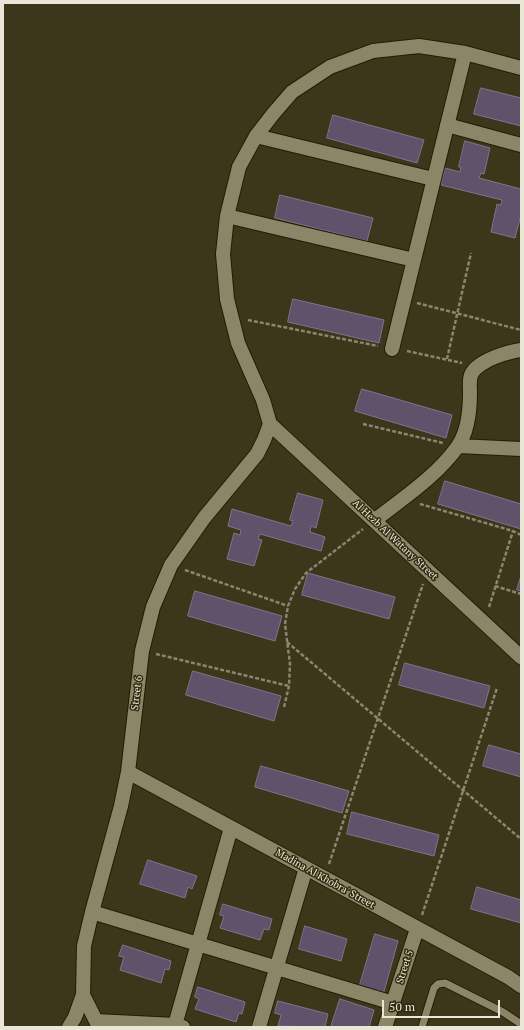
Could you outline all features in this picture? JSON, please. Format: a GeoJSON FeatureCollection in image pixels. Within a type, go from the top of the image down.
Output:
{"type":"FeatureCollection","features":[{"type":"Feature","properties":{"kind":"street"},"geometry":{"type":"LineString","coordinates":[[270,424],[262,400],[238,343],[227,299],[223,254],[227,216],[239,167],[256,136],[292,92],[330,67],[373,51],[419,46],[465,53],[521,68]]}},
{"type":"Feature","properties":{"kind":"street"},"geometry":{"type":"LineString","coordinates":[[392,349],[465,53]]}},
{"type":"Feature","properties":{"kind":"street"},"geometry":{"type":"LineString","coordinates":[[447,125],[521,145]]}},
{"type":"Feature","properties":{"kind":"street"},"geometry":{"type":"LineString","coordinates":[[256,136],[433,179]]}},
{"type":"Feature","properties":{"kind":"street"},"geometry":{"type":"LineString","coordinates":[[227,216],[414,260]]}},
{"type":"Feature","properties":{"kind":"street"},"geometry":{"type":"LineString","coordinates":[[374,521],[426,479],[458,446],[464,434],[468,418],[469,382],[471,374],[479,366],[490,359],[507,352],[521,350]]}},
{"type":"Feature","properties":{"kind":"street","name":"Al Hezb Al Watany Street"},"geometry":{"type":"LineString","coordinates":[[270,424],[521,657]]}},
{"type":"Feature","properties":{"kind":"street","name":"Street 6"},"geometry":{"type":"LineString","coordinates":[[83,995],[84,946],[121,806],[128,772],[142,651],[153,608],[171,566],[204,518],[256,454],[264,440],[270,424]]}},
{"type":"Feature","properties":{"kind":"street"},"geometry":{"type":"LineString","coordinates":[[458,446],[521,449]]}},
{"type":"Feature","properties":{"kind":"street","name":"Madina Al Khobra' Street"},"geometry":{"type":"LineString","coordinates":[[128,772],[508,977],[521,986]]}},
{"type":"Feature","properties":{"kind":"street"},"geometry":{"type":"LineString","coordinates":[[83,995],[98,1024],[179,1026],[198,944],[231,828]]}},
{"type":"Feature","properties":{"kind":"street"},"geometry":{"type":"LineString","coordinates":[[260,1027],[306,868]]}},
{"type":"Feature","properties":{"kind":"street"},"geometry":{"type":"LineString","coordinates":[[92,912],[393,1002]]}},
{"type":"Feature","properties":{"kind":"street","name":"Street 5"},"geometry":{"type":"LineString","coordinates":[[385,1027],[417,929]]}},
{"type":"Feature","properties":{"kind":"street"},"geometry":{"type":"LineString","coordinates":[[69,1027],[75,1017],[83,995]]}},
{"type":"Feature","properties":{"kind":"lane"},"geometry":{"type":"LineString","coordinates":[[422,1027],[434,988],[438,984],[445,983],[502,1012],[521,1024]]}},
{"type":"Feature","properties":{"kind":"path"},"geometry":{"type":"LineString","coordinates":[[447,359],[471,253]]}},
{"type":"Feature","properties":{"kind":"path"},"geometry":{"type":"LineString","coordinates":[[414,302],[521,330]]}},
{"type":"Feature","properties":{"kind":"path"},"geometry":{"type":"LineString","coordinates":[[232,317],[479,366]]}},
{"type":"Feature","properties":{"kind":"path"},"geometry":{"type":"LineString","coordinates":[[363,424],[458,446]]}},
{"type":"Feature","properties":{"kind":"path"},"geometry":{"type":"LineString","coordinates":[[402,499],[513,531],[521,535]]}},
{"type":"Feature","properties":{"kind":"path"},"geometry":{"type":"LineString","coordinates":[[284,707],[289,686],[290,664],[285,624],[288,606],[295,588],[306,574],[374,521]]}},
{"type":"Feature","properties":{"kind":"path"},"geometry":{"type":"LineString","coordinates":[[484,622],[513,531]]}},
{"type":"Feature","properties":{"kind":"path"},"geometry":{"type":"LineString","coordinates":[[171,566],[288,606]]}},
{"type":"Feature","properties":{"kind":"path"},"geometry":{"type":"LineString","coordinates":[[324,878],[428,571]]}},
{"type":"Feature","properties":{"kind":"path"},"geometry":{"type":"LineString","coordinates":[[495,586],[521,594]]}},
{"type":"Feature","properties":{"kind":"path"},"geometry":{"type":"LineString","coordinates":[[287,642],[521,839]]}},
{"type":"Feature","properties":{"kind":"path"},"geometry":{"type":"LineString","coordinates":[[142,651],[289,686]]}},
{"type":"Feature","properties":{"kind":"path"},"geometry":{"type":"LineString","coordinates":[[417,929],[497,688]]}},
{"type":"Feature","properties":{"kind":"building"},"geometry":{"type":"Polygon","coordinates":[[[481,88],[521,98],[521,126],[474,114],[481,88]]]}},
{"type":"Feature","properties":{"kind":"building"},"geometry":{"type":"Polygon","coordinates":[[[333,115],[424,140],[417,163],[327,138],[333,115]]]}},
{"type":"Feature","properties":{"kind":"building"},"geometry":{"type":"Polygon","coordinates":[[[465,141],[490,148],[484,174],[481,173],[479,178],[521,189],[521,215],[515,238],[491,232],[497,204],[501,205],[502,200],[441,185],[445,168],[460,172],[461,167],[459,167],[465,141]]]}},
{"type":"Feature","properties":{"kind":"building"},"geometry":{"type":"Polygon","coordinates":[[[280,195],[373,218],[367,241],[275,218],[280,195]]]}},
{"type":"Feature","properties":{"kind":"building"},"geometry":{"type":"Polygon","coordinates":[[[293,299],[384,320],[379,343],[288,322],[293,299]]]}},
{"type":"Feature","properties":{"kind":"building"},"geometry":{"type":"Polygon","coordinates":[[[362,389],[452,415],[446,438],[355,411],[362,389]]]}},
{"type":"Feature","properties":{"kind":"building"},"geometry":{"type":"Polygon","coordinates":[[[445,481],[521,504],[521,529],[438,504],[445,481]]]}},
{"type":"Feature","properties":{"kind":"building"},"geometry":{"type":"Polygon","coordinates":[[[298,493],[323,500],[316,528],[311,526],[310,532],[325,537],[321,551],[260,534],[258,539],[262,540],[254,566],[227,559],[234,533],[240,535],[241,530],[228,526],[232,509],[291,526],[293,521],[290,520],[298,493]]]}},
{"type":"Feature","properties":{"kind":"building"},"geometry":{"type":"Polygon","coordinates":[[[308,573],[395,597],[389,619],[302,595],[308,573]]]}},
{"type":"Feature","properties":{"kind":"building"},"geometry":{"type":"Polygon","coordinates":[[[521,576],[521,591],[517,590],[521,576]]]}},
{"type":"Feature","properties":{"kind":"building"},"geometry":{"type":"Polygon","coordinates":[[[195,591],[282,616],[275,641],[188,616],[195,591]]]}},
{"type":"Feature","properties":{"kind":"building"},"geometry":{"type":"Polygon","coordinates":[[[405,663],[490,686],[484,708],[399,685],[405,663]]]}},
{"type":"Feature","properties":{"kind":"building"},"geometry":{"type":"Polygon","coordinates":[[[193,671],[281,696],[274,721],[186,695],[193,671]]]}},
{"type":"Feature","properties":{"kind":"building"},"geometry":{"type":"Polygon","coordinates":[[[489,745],[521,754],[521,777],[483,766],[489,745]]]}},
{"type":"Feature","properties":{"kind":"building"},"geometry":{"type":"Polygon","coordinates":[[[261,766],[349,791],[342,813],[255,787],[261,766]]]}},
{"type":"Feature","properties":{"kind":"building"},"geometry":{"type":"Polygon","coordinates":[[[352,812],[439,835],[434,856],[347,834],[352,812]]]}},
{"type":"Feature","properties":{"kind":"building"},"geometry":{"type":"Polygon","coordinates":[[[148,860],[197,876],[192,889],[188,887],[185,898],[140,884],[148,860]]]}},
{"type":"Feature","properties":{"kind":"building"},"geometry":{"type":"Polygon","coordinates":[[[477,887],[521,900],[521,923],[471,909],[477,887]]]}},
{"type":"Feature","properties":{"kind":"building"},"geometry":{"type":"Polygon","coordinates":[[[223,904],[272,919],[269,930],[264,929],[260,940],[220,928],[224,916],[220,915],[223,904]]]}},
{"type":"Feature","properties":{"kind":"building"},"geometry":{"type":"Polygon","coordinates":[[[305,926],[347,939],[341,961],[299,949],[305,926]]]}},
{"type":"Feature","properties":{"kind":"building"},"geometry":{"type":"Polygon","coordinates":[[[375,934],[398,941],[383,995],[359,988],[375,934]]]}},
{"type":"Feature","properties":{"kind":"building"},"geometry":{"type":"Polygon","coordinates":[[[123,945],[171,961],[169,970],[165,969],[161,983],[120,970],[124,957],[119,956],[123,945]]]}},
{"type":"Feature","properties":{"kind":"building"},"geometry":{"type":"Polygon","coordinates":[[[198,987],[245,1002],[242,1014],[239,1013],[236,1022],[195,1009],[199,999],[195,997],[198,987]]]}},
{"type":"Feature","properties":{"kind":"building"},"geometry":{"type":"Polygon","coordinates":[[[340,999],[374,1010],[369,1027],[331,1027],[340,999]]]}},
{"type":"Feature","properties":{"kind":"building"},"geometry":{"type":"Polygon","coordinates":[[[278,1001],[328,1014],[325,1027],[278,1026],[281,1015],[275,1013],[278,1001]]]}}]}
